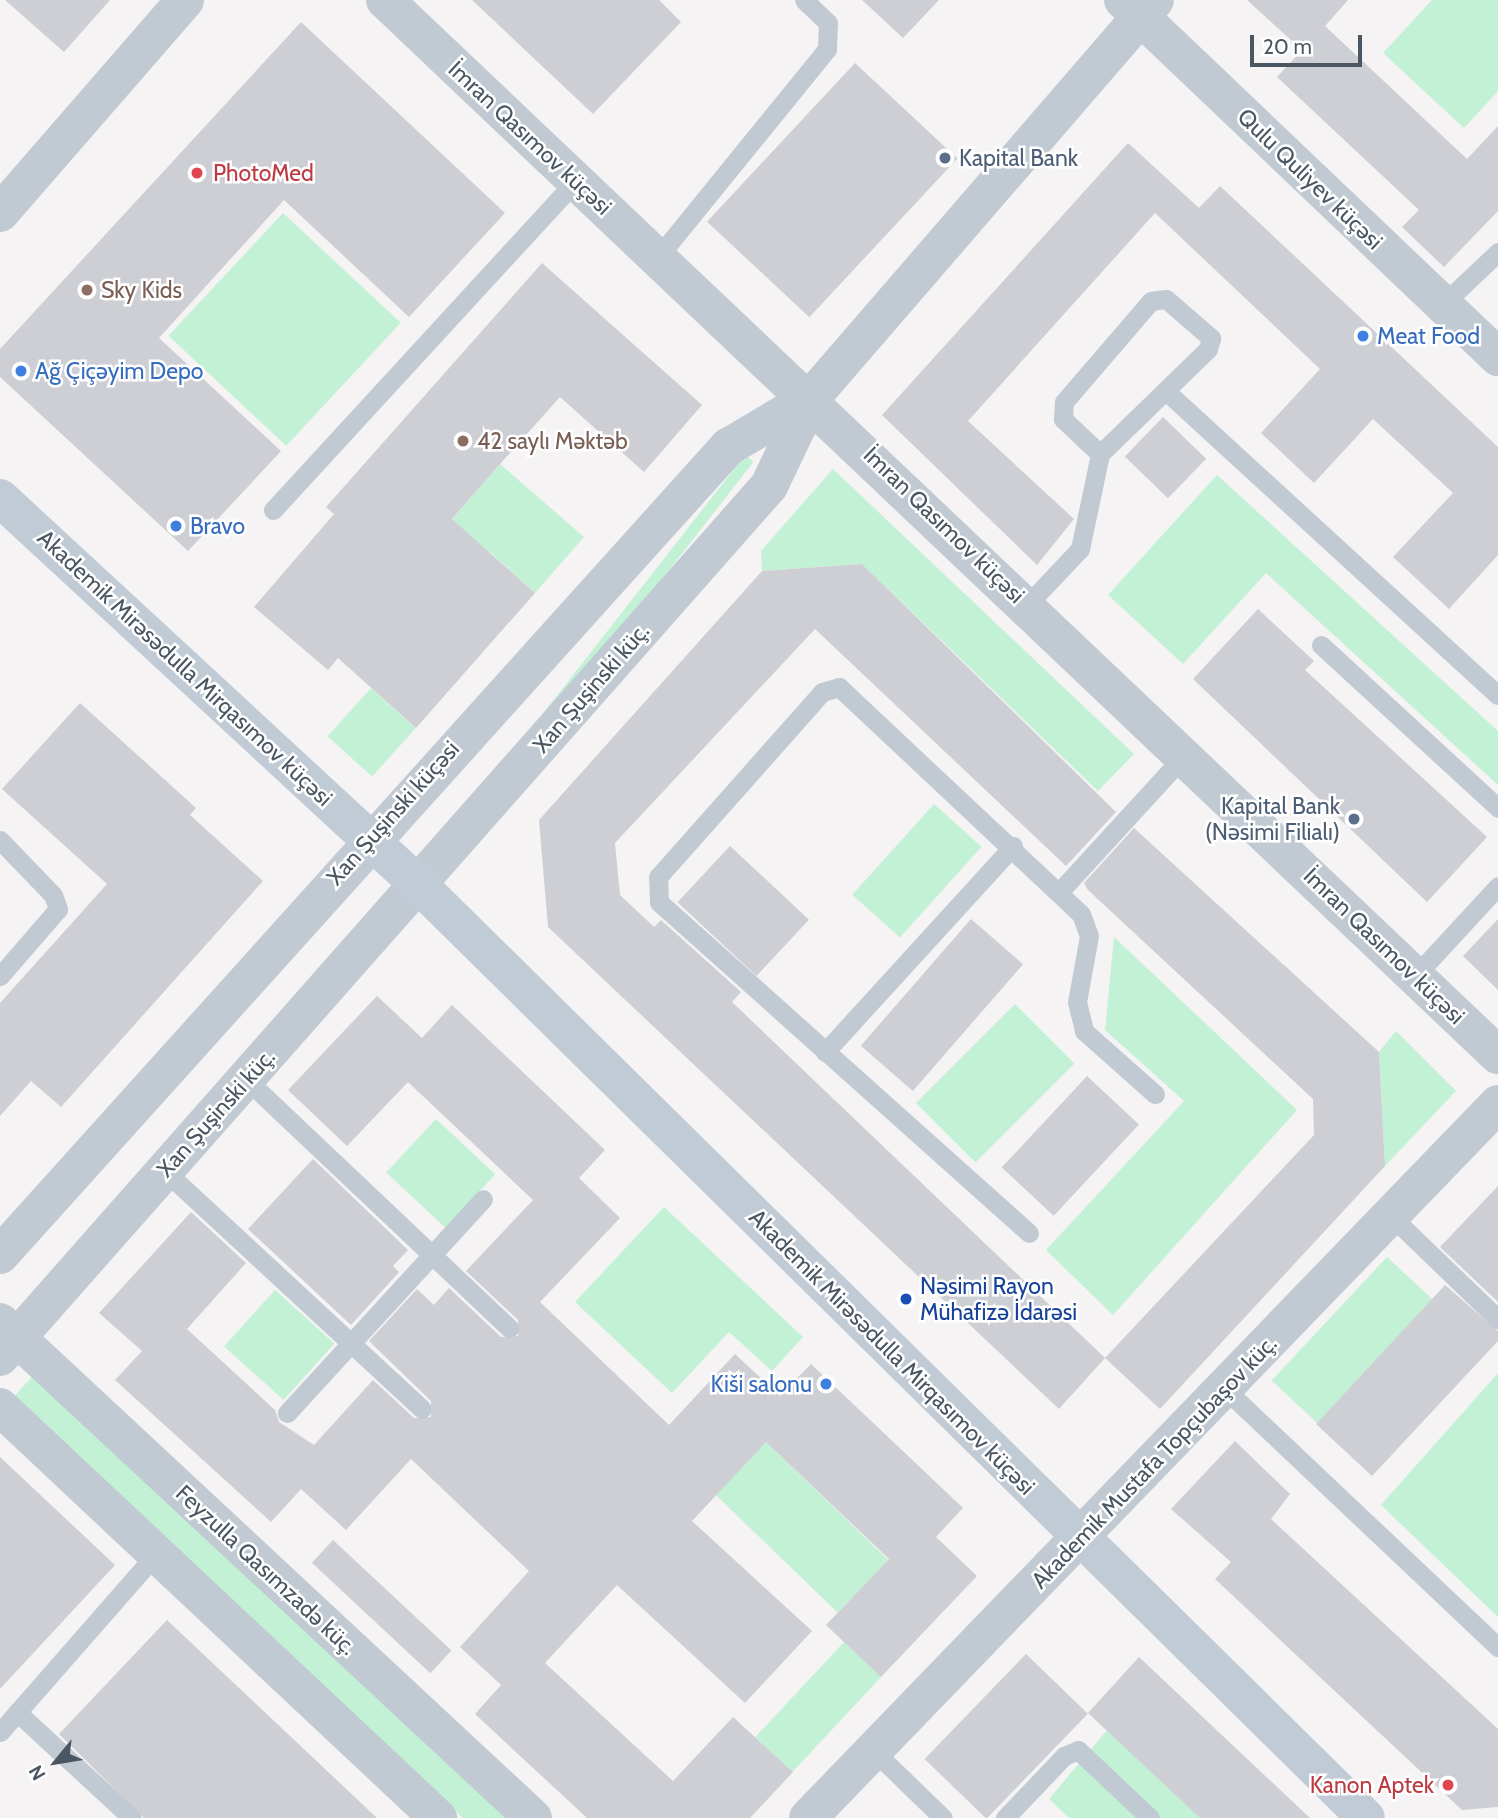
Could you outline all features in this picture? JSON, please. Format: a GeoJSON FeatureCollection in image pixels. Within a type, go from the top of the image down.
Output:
{"type":"FeatureCollection","features":[{"type":"Feature","properties":{"kind":"street"},"geometry":{"type":"LineString","coordinates":[[0,213],[185,0]]}},
{"type":"Feature","properties":{"kind":"street","name":"İmran Qasımov küçəsi"},"geometry":{"type":"LineString","coordinates":[[385,0],[575,182],[811,398],[1498,1055]]}},
{"type":"Feature","properties":{"kind":"street","name":"Qulu Quliyev küçəsi"},"geometry":{"type":"LineString","coordinates":[[1140,6],[1498,358]]}},
{"type":"Feature","properties":{"kind":"street","name":"Xan Şuşinski küç."},"geometry":{"type":"LineString","coordinates":[[6,1339],[247,1080],[769,486],[811,398],[1140,6]]}},
{"type":"Feature","properties":{"kind":"street","name":"Xan Şuşinski küçəsi"},"geometry":{"type":"LineString","coordinates":[[0,1255],[369,839],[728,447],[811,398]]}},
{"type":"Feature","properties":{"kind":"street","name":"Akademik Mirəsədulla Mirqasımov küçəsi"},"geometry":{"type":"LineString","coordinates":[[0,498],[419,885],[1366,1818]]}},
{"type":"Feature","properties":{"kind":"street","name":"Akademik Mustafa Topçubaşov küç."},"geometry":{"type":"LineString","coordinates":[[808,1818],[1083,1540],[1498,1104]]}},
{"type":"Feature","properties":{"kind":"street","name":"Feyzulla Qasımzadə küç."},"geometry":{"type":"LineString","coordinates":[[6,1339],[533,1818]]}},
{"type":"Feature","properties":{"kind":"street"},"geometry":{"type":"LineString","coordinates":[[0,1407],[153,1557],[438,1818]]}},
{"type":"Feature","properties":{"kind":"lane"},"geometry":{"type":"LineString","coordinates":[[658,257],[827,49],[828,23],[804,0]]}},
{"type":"Feature","properties":{"kind":"lane"},"geometry":{"type":"LineString","coordinates":[[273,510],[575,182]]}},
{"type":"Feature","properties":{"kind":"lane"},"geometry":{"type":"LineString","coordinates":[[1443,305],[1498,252]]}},
{"type":"Feature","properties":{"kind":"lane"},"geometry":{"type":"LineString","coordinates":[[1027,605],[1080,549],[1100,454],[1168,393],[1211,338],[1166,299],[1151,301],[1063,402],[1063,419],[1100,454]]}},
{"type":"Feature","properties":{"kind":"lane"},"geometry":{"type":"LineString","coordinates":[[1168,393],[1498,695]]}},
{"type":"Feature","properties":{"kind":"lane"},"geometry":{"type":"LineString","coordinates":[[1321,646],[1498,808]]}},
{"type":"Feature","properties":{"kind":"lane"},"geometry":{"type":"LineString","coordinates":[[1029,1233],[659,902],[658,877],[822,692],[839,687],[1061,890],[1089,936],[1077,1002],[1084,1031],[1155,1094]]}},
{"type":"Feature","properties":{"kind":"lane"},"geometry":{"type":"LineString","coordinates":[[1061,890],[1184,757]]}},
{"type":"Feature","properties":{"kind":"lane"},"geometry":{"type":"LineString","coordinates":[[0,840],[53,895],[58,909],[0,976]]}},
{"type":"Feature","properties":{"kind":"lane"},"geometry":{"type":"LineString","coordinates":[[825,1052],[1013,846]]}},
{"type":"Feature","properties":{"kind":"lane"},"geometry":{"type":"LineString","coordinates":[[1415,976],[1498,886]]}},
{"type":"Feature","properties":{"kind":"lane"},"geometry":{"type":"LineString","coordinates":[[247,1080],[509,1328]]}},
{"type":"Feature","properties":{"kind":"lane"},"geometry":{"type":"LineString","coordinates":[[165,1171],[422,1409]]}},
{"type":"Feature","properties":{"kind":"lane"},"geometry":{"type":"LineString","coordinates":[[287,1413],[483,1199]]}},
{"type":"Feature","properties":{"kind":"lane"},"geometry":{"type":"LineString","coordinates":[[1391,1216],[1498,1319]]}},
{"type":"Feature","properties":{"kind":"lane"},"geometry":{"type":"LineString","coordinates":[[1225,1389],[1498,1647]]}},
{"type":"Feature","properties":{"kind":"lane"},"geometry":{"type":"LineString","coordinates":[[0,1732],[153,1557]]}},
{"type":"Feature","properties":{"kind":"lane"},"geometry":{"type":"LineString","coordinates":[[18,1712],[132,1818]]}},
{"type":"Feature","properties":{"kind":"lane"},"geometry":{"type":"LineString","coordinates":[[874,1751],[943,1818]]}},
{"type":"Feature","properties":{"kind":"lane"},"geometry":{"type":"LineString","coordinates":[[1005,1818],[1064,1756],[1078,1751],[1150,1818]]}},
{"type":"Feature","properties":{"kind":"green space"},"geometry":{"type":"Polygon","coordinates":[[[1432,0],[1498,0],[1498,91],[1464,128],[1383,53],[1432,0]]]}},
{"type":"Feature","properties":{"kind":"green space"},"geometry":{"type":"Polygon","coordinates":[[[283,213],[401,323],[286,446],[168,336],[283,213]]]}},
{"type":"Feature","properties":{"kind":"green space"},"geometry":{"type":"Polygon","coordinates":[[[745,455],[754,462],[457,842],[448,835],[745,455]]]}},
{"type":"Feature","properties":{"kind":"green space"},"geometry":{"type":"Polygon","coordinates":[[[500,464],[584,537],[535,593],[490,552],[441,532],[500,464]]]}},
{"type":"Feature","properties":{"kind":"green space"},"geometry":{"type":"Polygon","coordinates":[[[833,469],[1134,754],[1098,791],[862,564],[762,571],[761,551],[833,469]]]}},
{"type":"Feature","properties":{"kind":"green space"},"geometry":{"type":"Polygon","coordinates":[[[1217,475],[1498,731],[1498,785],[1266,573],[1183,664],[1108,595],[1217,475]]]}},
{"type":"Feature","properties":{"kind":"green space"},"geometry":{"type":"Polygon","coordinates":[[[371,688],[416,728],[372,776],[328,736],[371,688]]]}},
{"type":"Feature","properties":{"kind":"green space"},"geometry":{"type":"Polygon","coordinates":[[[934,804],[982,847],[900,937],[852,895],[934,804]]]}},
{"type":"Feature","properties":{"kind":"green space"},"geometry":{"type":"Polygon","coordinates":[[[1114,937],[1297,1110],[1113,1315],[1046,1250],[1184,1101],[1105,1030],[1114,937]]]}},
{"type":"Feature","properties":{"kind":"green space"},"geometry":{"type":"Polygon","coordinates":[[[1015,1004],[1074,1063],[975,1162],[916,1103],[1015,1004]]]}},
{"type":"Feature","properties":{"kind":"green space"},"geometry":{"type":"Polygon","coordinates":[[[1396,1031],[1456,1091],[1385,1166],[1379,1052],[1396,1031]]]}},
{"type":"Feature","properties":{"kind":"green space"},"geometry":{"type":"Polygon","coordinates":[[[436,1119],[495,1174],[445,1228],[386,1172],[436,1119]]]}},
{"type":"Feature","properties":{"kind":"green space"},"geometry":{"type":"Polygon","coordinates":[[[664,1207],[803,1337],[772,1371],[729,1332],[672,1393],[575,1302],[664,1207]]]}},
{"type":"Feature","properties":{"kind":"green space"},"geometry":{"type":"Polygon","coordinates":[[[1387,1257],[1432,1299],[1317,1423],[1272,1381],[1387,1257]]]}},
{"type":"Feature","properties":{"kind":"green space"},"geometry":{"type":"Polygon","coordinates":[[[275,1290],[334,1344],[284,1400],[224,1346],[275,1290]]]}},
{"type":"Feature","properties":{"kind":"green space"},"geometry":{"type":"Polygon","coordinates":[[[1498,1373],[1498,1617],[1381,1505],[1498,1373]]]}},
{"type":"Feature","properties":{"kind":"green space"},"geometry":{"type":"Polygon","coordinates":[[[33,1376],[507,1818],[463,1818],[13,1398],[33,1376]]]}},
{"type":"Feature","properties":{"kind":"green space"},"geometry":{"type":"Polygon","coordinates":[[[766,1442],[888,1560],[838,1613],[715,1495],[766,1442]]]}},
{"type":"Feature","properties":{"kind":"green space"},"geometry":{"type":"Polygon","coordinates":[[[844,1642],[881,1677],[793,1772],[755,1737],[844,1642]]]}},
{"type":"Feature","properties":{"kind":"green space"},"geometry":{"type":"Polygon","coordinates":[[[1107,1730],[1200,1818],[1069,1818],[1049,1799],[1107,1730]]]}},
{"type":"Feature","properties":{"kind":"building"},"geometry":{"type":"Polygon","coordinates":[[[5,0],[110,0],[64,52],[5,0]]]}},
{"type":"Feature","properties":{"kind":"building"},"geometry":{"type":"Polygon","coordinates":[[[472,0],[659,0],[681,22],[593,114],[472,0]]]}},
{"type":"Feature","properties":{"kind":"building"},"geometry":{"type":"Polygon","coordinates":[[[862,0],[939,0],[903,38],[862,0]]]}},
{"type":"Feature","properties":{"kind":"building"},"geometry":{"type":"Polygon","coordinates":[[[1247,0],[1348,0],[1325,26],[1467,159],[1498,126],[1498,211],[1444,267],[1402,227],[1419,210],[1277,77],[1302,50],[1247,0]]]}},
{"type":"Feature","properties":{"kind":"building"},"geometry":{"type":"Polygon","coordinates":[[[301,22],[505,213],[409,317],[284,200],[159,338],[281,451],[188,551],[0,377],[0,349],[301,22]]]}},
{"type":"Feature","properties":{"kind":"building"},"geometry":{"type":"Polygon","coordinates":[[[855,63],[957,158],[809,317],[707,222],[855,63]]]}},
{"type":"Feature","properties":{"kind":"building"},"geometry":{"type":"Polygon","coordinates":[[[1128,143],[1199,208],[1220,186],[1498,447],[1498,555],[1449,609],[1393,557],[1453,493],[1373,419],[1314,483],[1261,433],[1320,369],[1155,213],[968,421],[1074,519],[1037,565],[882,415],[1128,143]]]}},
{"type":"Feature","properties":{"kind":"building"},"geometry":{"type":"Polygon","coordinates":[[[542,263],[702,405],[644,472],[560,397],[500,464],[452,519],[535,593],[416,728],[338,658],[328,670],[254,607],[334,514],[326,507],[542,263]]]}},
{"type":"Feature","properties":{"kind":"building"},"geometry":{"type":"Polygon","coordinates":[[[1163,417],[1206,459],[1168,498],[1125,457],[1163,417]]]}},
{"type":"Feature","properties":{"kind":"building"},"geometry":{"type":"Polygon","coordinates":[[[862,564],[1116,812],[1066,866],[815,629],[615,843],[620,895],[654,927],[661,920],[741,992],[732,1002],[1105,1358],[1059,1409],[548,927],[539,820],[762,571],[862,564]]]}},
{"type":"Feature","properties":{"kind":"building"},"geometry":{"type":"Polygon","coordinates":[[[1258,609],[1314,661],[1305,670],[1487,837],[1427,902],[1193,679],[1258,609]]]}},
{"type":"Feature","properties":{"kind":"building"},"geometry":{"type":"Polygon","coordinates":[[[80,703],[196,808],[190,815],[263,881],[61,1107],[31,1081],[0,1116],[0,1003],[107,884],[2,789],[80,703]]]}},
{"type":"Feature","properties":{"kind":"building"},"geometry":{"type":"Polygon","coordinates":[[[1134,828],[1379,1052],[1385,1166],[1160,1409],[1105,1358],[1314,1135],[1313,1099],[1088,890],[1084,883],[1134,828]]]}},
{"type":"Feature","properties":{"kind":"building"},"geometry":{"type":"Polygon","coordinates":[[[730,846],[809,920],[756,976],[677,902],[730,846]]]}},
{"type":"Feature","properties":{"kind":"building"},"geometry":{"type":"Polygon","coordinates":[[[971,919],[1023,964],[913,1091],[861,1046],[971,919]]]}},
{"type":"Feature","properties":{"kind":"building"},"geometry":{"type":"Polygon","coordinates":[[[1498,919],[1498,990],[1463,956],[1498,919]]]}},
{"type":"Feature","properties":{"kind":"building"},"geometry":{"type":"Polygon","coordinates":[[[377,996],[422,1038],[452,1005],[605,1150],[579,1178],[620,1218],[540,1302],[669,1425],[735,1354],[780,1396],[811,1364],[963,1508],[936,1537],[977,1576],[881,1677],[826,1625],[889,1559],[766,1442],[692,1521],[812,1631],[745,1703],[617,1585],[545,1663],[673,1781],[733,1717],[793,1772],[750,1818],[587,1818],[475,1714],[501,1685],[460,1647],[529,1571],[411,1459],[346,1530],[301,1489],[271,1522],[115,1380],[142,1351],[99,1313],[191,1212],[246,1263],[187,1329],[275,1410],[279,1422],[314,1445],[373,1380],[414,1418],[431,1417],[431,1401],[369,1341],[417,1289],[434,1305],[449,1288],[501,1337],[518,1336],[518,1320],[466,1271],[533,1200],[408,1082],[347,1146],[288,1090],[377,996]]]}},
{"type":"Feature","properties":{"kind":"building"},"geometry":{"type":"Polygon","coordinates":[[[1087,1076],[1139,1124],[1054,1216],[1002,1167],[1087,1076]]]}},
{"type":"Feature","properties":{"kind":"building"},"geometry":{"type":"Polygon","coordinates":[[[313,1159],[408,1250],[393,1266],[399,1272],[351,1325],[248,1229],[313,1159]]]}},
{"type":"Feature","properties":{"kind":"building"},"geometry":{"type":"Polygon","coordinates":[[[1498,1186],[1498,1302],[1440,1247],[1498,1186]]]}},
{"type":"Feature","properties":{"kind":"building"},"geometry":{"type":"Polygon","coordinates":[[[1445,1285],[1498,1331],[1498,1341],[1372,1476],[1316,1424],[1445,1285]]]}},
{"type":"Feature","properties":{"kind":"building"},"geometry":{"type":"Polygon","coordinates":[[[1235,1441],[1290,1494],[1271,1519],[1498,1729],[1498,1807],[1462,1810],[1215,1579],[1231,1562],[1171,1509],[1235,1441]]]}},
{"type":"Feature","properties":{"kind":"building"},"geometry":{"type":"Polygon","coordinates":[[[0,1457],[115,1565],[0,1689],[0,1457]]]}},
{"type":"Feature","properties":{"kind":"building"},"geometry":{"type":"Polygon","coordinates":[[[333,1540],[451,1650],[430,1673],[312,1563],[333,1540]]]}},
{"type":"Feature","properties":{"kind":"building"},"geometry":{"type":"Polygon","coordinates":[[[167,1620],[377,1818],[144,1818],[59,1734],[167,1620]]]}},
{"type":"Feature","properties":{"kind":"building"},"geometry":{"type":"Polygon","coordinates":[[[1026,1654],[1088,1714],[987,1818],[925,1759],[1026,1654]]]}},
{"type":"Feature","properties":{"kind":"building"},"geometry":{"type":"Polygon","coordinates":[[[1139,1657],[1310,1818],[1200,1818],[1088,1713],[1139,1657]]]}},
{"type":"Feature","properties":{"kind":"place","name":"Kapital Bank"},"geometry":{"type":"Point","coordinates":[945,158]}},
{"type":"Feature","properties":{"kind":"place","name":"PhotoMed"},"geometry":{"type":"Point","coordinates":[197,173]}},
{"type":"Feature","properties":{"kind":"place","name":"Sky Kids"},"geometry":{"type":"Point","coordinates":[87,290]}},
{"type":"Feature","properties":{"kind":"place","name":"Meat Food"},"geometry":{"type":"Point","coordinates":[1363,336]}},
{"type":"Feature","properties":{"kind":"place","name":"Ağ Çiçəyim Depo"},"geometry":{"type":"Point","coordinates":[21,371]}},
{"type":"Feature","properties":{"kind":"place","name":"42 saylı Məktəb"},"geometry":{"type":"Point","coordinates":[463,441]}},
{"type":"Feature","properties":{"kind":"place","name":"Bravo"},"geometry":{"type":"Point","coordinates":[176,526]}},
{"type":"Feature","properties":{"kind":"place","name":"Kapital Bank (Nəsimi Filialı)"},"geometry":{"type":"Point","coordinates":[1354,819]}},
{"type":"Feature","properties":{"kind":"place","name":"Nəsimi Rayon Mühafizə İdarəsi"},"geometry":{"type":"Point","coordinates":[906,1299]}},
{"type":"Feature","properties":{"kind":"place","name":"Kiši salonu"},"geometry":{"type":"Point","coordinates":[826,1384]}},
{"type":"Feature","properties":{"kind":"place","name":"Kanon Aptek"},"geometry":{"type":"Point","coordinates":[1448,1785]}}]}
